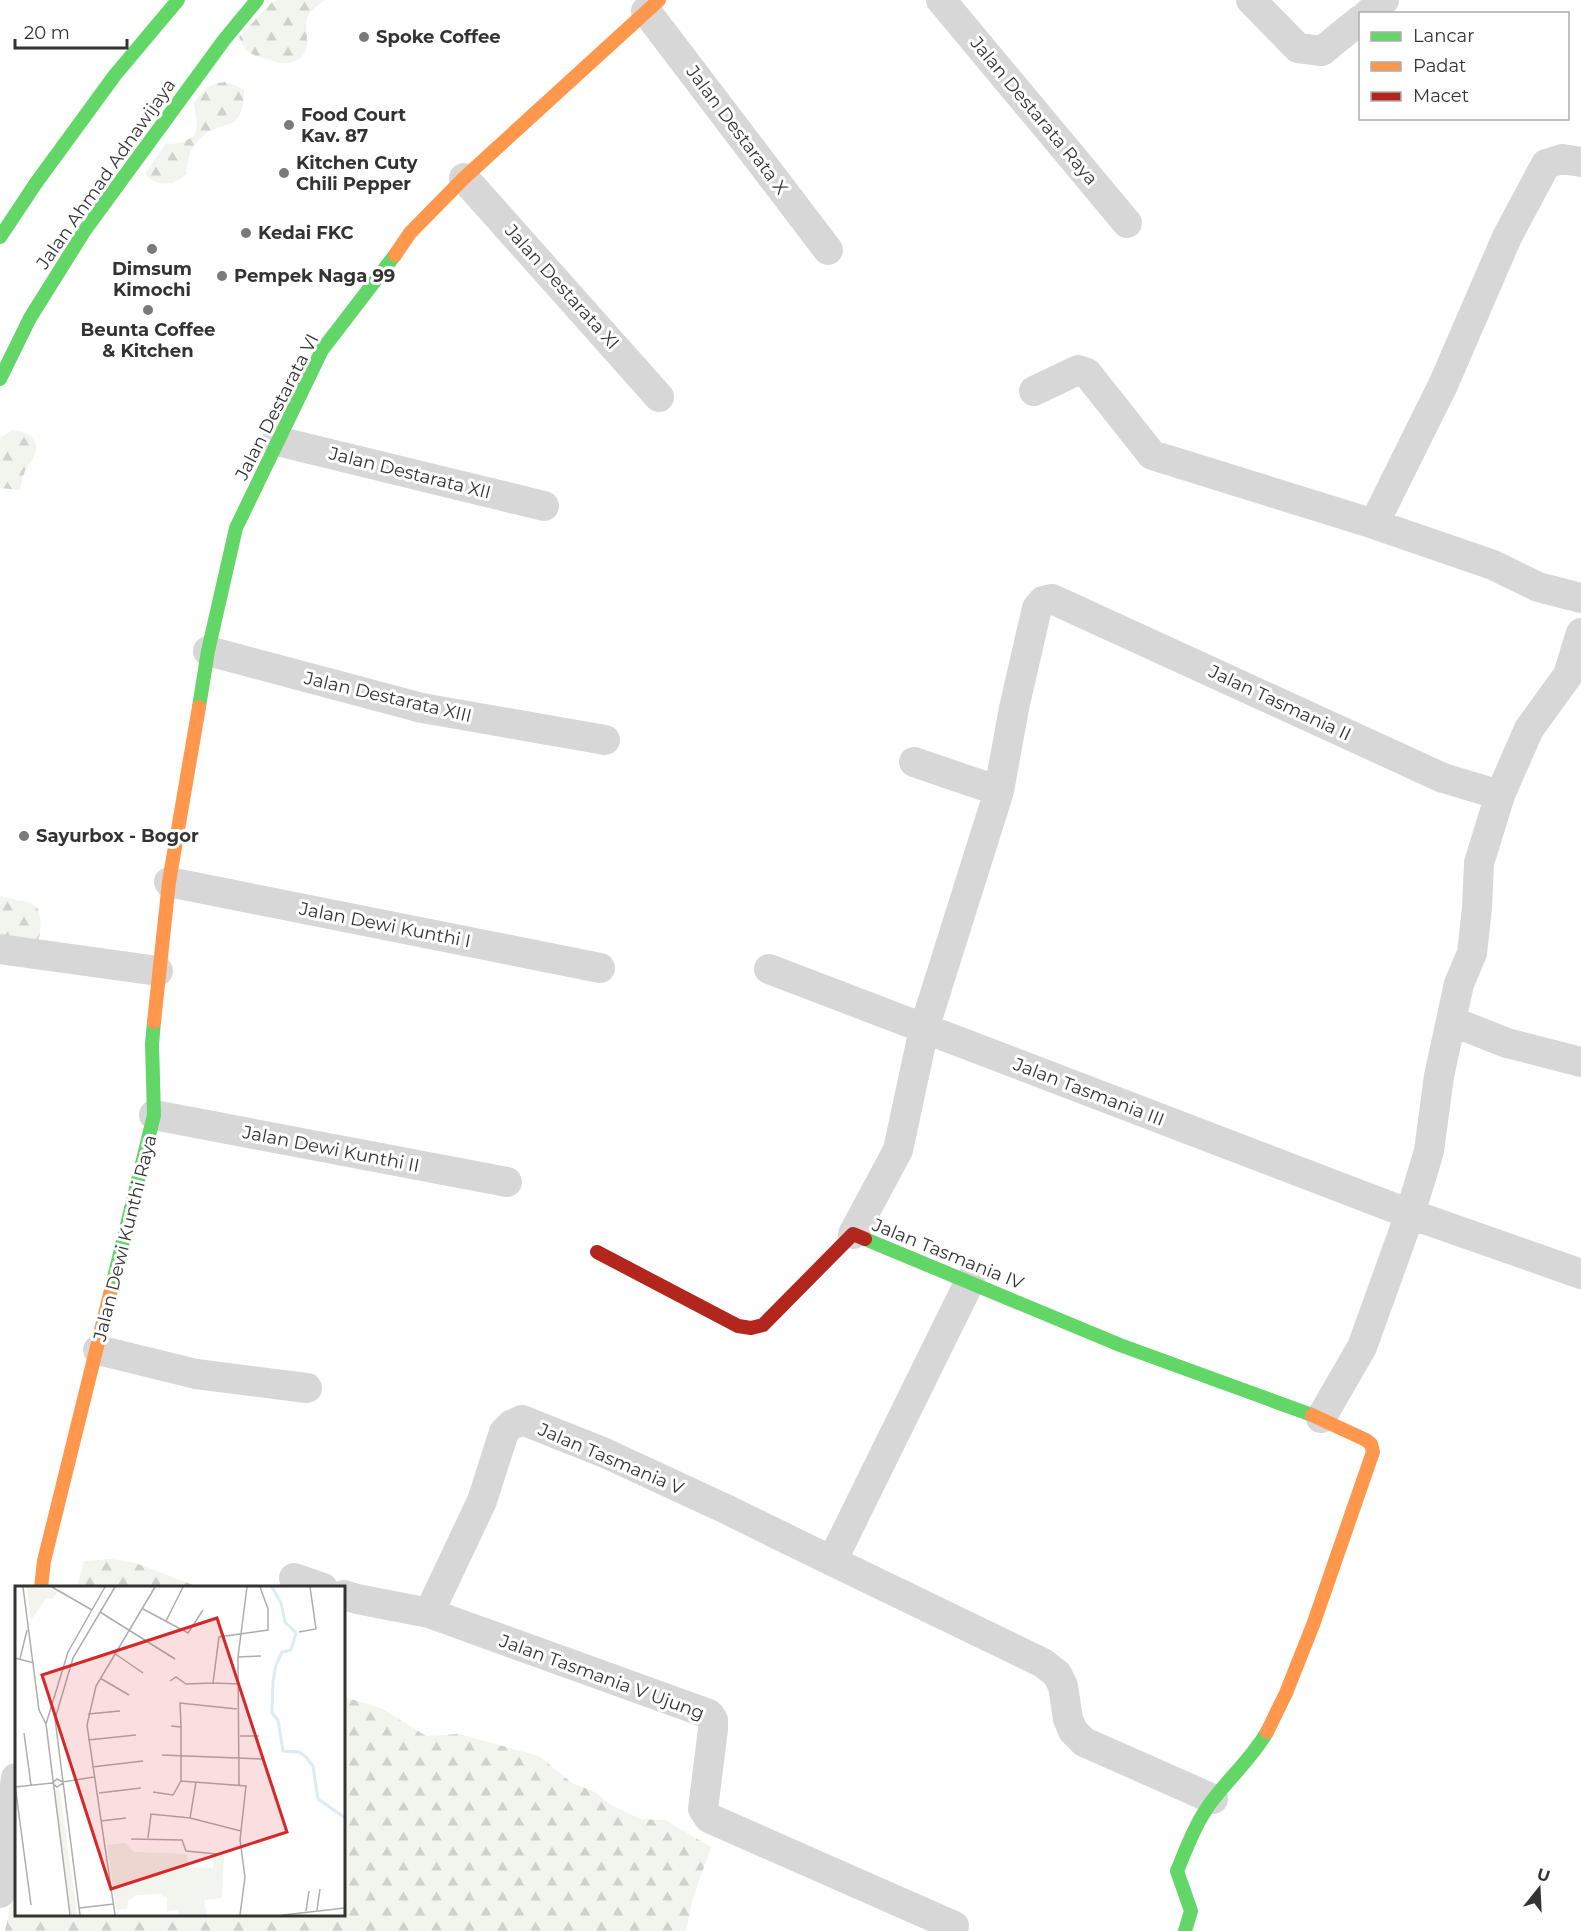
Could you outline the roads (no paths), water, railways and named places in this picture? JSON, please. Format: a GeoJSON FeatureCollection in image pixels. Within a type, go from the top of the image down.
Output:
{"type":"FeatureCollection","features":[{"type":"Feature","properties":{"kind":"street"},"geometry":{"type":"LineString","coordinates":[[0,237],[36,183],[115,75],[178,0]]}},
{"type":"Feature","properties":{"kind":"street","name":"Jalan Ahmad Adnawijaya"},"geometry":{"type":"LineString","coordinates":[[0,379],[30,318],[85,230],[170,112],[257,0]]}},
{"type":"Feature","properties":{"kind":"street","name":"Jalan Destarata Raya"},"geometry":{"type":"LineString","coordinates":[[941,0],[1128,223]]}},
{"type":"Feature","properties":{"kind":"street"},"geometry":{"type":"LineString","coordinates":[[1251,0],[1298,48],[1322,51],[1359,21]]}},
{"type":"Feature","properties":{"kind":"street"},"geometry":{"type":"LineString","coordinates":[[1370,12],[1384,0]]}},
{"type":"Feature","properties":{"kind":"street","name":"Jalan Destarata VI"},"geometry":{"type":"LineString","coordinates":[[169,882],[208,651],[236,528],[322,350],[375,283],[410,233],[464,178],[652,6]]}},
{"type":"Feature","properties":{"kind":"street","name":"Jalan Destarata X"},"geometry":{"type":"LineString","coordinates":[[652,6],[828,250]]}},
{"type":"Feature","properties":{"kind":"street"},"geometry":{"type":"LineString","coordinates":[[1374,524],[1443,384],[1507,237],[1546,164],[1562,159],[1581,162]]}},
{"type":"Feature","properties":{"kind":"street","name":"Jalan Destarata XI"},"geometry":{"type":"LineString","coordinates":[[464,178],[659,397]]}},
{"type":"Feature","properties":{"kind":"street"},"geometry":{"type":"LineString","coordinates":[[1034,391],[1078,370],[1087,373],[1152,455],[1374,524],[1493,565],[1538,587],[1581,598]]}},
{"type":"Feature","properties":{"kind":"street","name":"Jalan Destarata XII"},"geometry":{"type":"LineString","coordinates":[[277,441],[544,506]]}},
{"type":"Feature","properties":{"kind":"street","name":"Jalan Tasmania II"},"geometry":{"type":"LineString","coordinates":[[999,791],[1014,708],[1037,608],[1043,601],[1052,598],[1443,778],[1500,795]]}},
{"type":"Feature","properties":{"kind":"street"},"geometry":{"type":"LineString","coordinates":[[1321,1418],[1362,1347],[1410,1214],[1429,1150],[1439,1076],[1459,984],[1472,953],[1479,863],[1500,795],[1529,729],[1568,675],[1581,633]]}},
{"type":"Feature","properties":{"kind":"street","name":"Jalan Destarata XIII"},"geometry":{"type":"LineString","coordinates":[[208,651],[422,708],[605,740]]}},
{"type":"Feature","properties":{"kind":"street"},"geometry":{"type":"LineString","coordinates":[[853,1234],[898,1150],[924,1029],[999,791],[914,762]]}},
{"type":"Feature","properties":{"kind":"street","name":"Jalan Dewi Kunthi I"},"geometry":{"type":"LineString","coordinates":[[169,882],[600,968]]}},
{"type":"Feature","properties":{"kind":"street","name":"Jalan Dewi Kunthi Raya"},"geometry":{"type":"LineString","coordinates":[[41,1586],[44,1561],[98,1350],[154,1115],[152,1044],[169,882]]}},
{"type":"Feature","properties":{"kind":"street"},"geometry":{"type":"LineString","coordinates":[[0,949],[158,971]]}},
{"type":"Feature","properties":{"kind":"street","name":"Jalan Tasmania III"},"geometry":{"type":"LineString","coordinates":[[769,969],[1410,1214],[1581,1274]]}},
{"type":"Feature","properties":{"kind":"street"},"geometry":{"type":"LineString","coordinates":[[1451,1021],[1507,1043],[1581,1062]]}},
{"type":"Feature","properties":{"kind":"street","name":"Jalan Dewi Kunthi II"},"geometry":{"type":"LineString","coordinates":[[154,1115],[507,1182]]}},
{"type":"Feature","properties":{"kind":"street","name":"Jalan Tasmania IV"},"geometry":{"type":"LineString","coordinates":[[597,1252],[738,1326],[751,1328],[763,1325],[853,1234],[1120,1345],[1321,1418],[1371,1444],[1372,1452],[1316,1615],[1271,1724],[1259,1747],[1213,1799],[1197,1824],[1177,1871],[1191,1911],[1185,1931]]}},
{"type":"Feature","properties":{"kind":"street"},"geometry":{"type":"LineString","coordinates":[[832,1561],[969,1281]]}},
{"type":"Feature","properties":{"kind":"street"},"geometry":{"type":"LineString","coordinates":[[98,1350],[196,1374],[307,1388]]}},
{"type":"Feature","properties":{"kind":"street","name":"Jalan Tasmania V"},"geometry":{"type":"LineString","coordinates":[[429,1613],[482,1501],[504,1432],[511,1425],[522,1420],[605,1453],[728,1510],[1043,1663],[1057,1674],[1064,1686],[1068,1719],[1073,1731],[1084,1742],[1213,1799]]}},
{"type":"Feature","properties":{"kind":"street"},"geometry":{"type":"LineString","coordinates":[[294,1578],[320,1586]]}},
{"type":"Feature","properties":{"kind":"street","name":"Jalan Tasmania V Ujung"},"geometry":{"type":"LineString","coordinates":[[345,1595],[429,1613],[709,1714],[713,1720],[713,1730],[703,1809],[709,1818],[954,1926]]}},
{"type":"Feature","properties":{"kind":"street"},"geometry":{"type":"LineString","coordinates":[[0,1893],[15,1785]]}},
{"type":"Feature","properties":{"kind":"place","name":"Spoke Coffee"},"geometry":{"type":"Point","coordinates":[364,37]}},
{"type":"Feature","properties":{"kind":"place","name":"Food Court Kav. 87"},"geometry":{"type":"Point","coordinates":[289,125]}},
{"type":"Feature","properties":{"kind":"place","name":"Kitchen Cuty Chili Pepper"},"geometry":{"type":"Point","coordinates":[284,173]}},
{"type":"Feature","properties":{"kind":"place","name":"Kedai FKC"},"geometry":{"type":"Point","coordinates":[246,233]}},
{"type":"Feature","properties":{"kind":"place","name":"Dimsum Kimochi"},"geometry":{"type":"Point","coordinates":[152,249]}},
{"type":"Feature","properties":{"kind":"place","name":"Pempek Naga 99"},"geometry":{"type":"Point","coordinates":[222,276]}},
{"type":"Feature","properties":{"kind":"place","name":"Beunta Coffee & Kitchen"},"geometry":{"type":"Point","coordinates":[148,310]}},
{"type":"Feature","properties":{"kind":"place","name":"Sayurbox - Bogor"},"geometry":{"type":"Point","coordinates":[24,836]}}]}
